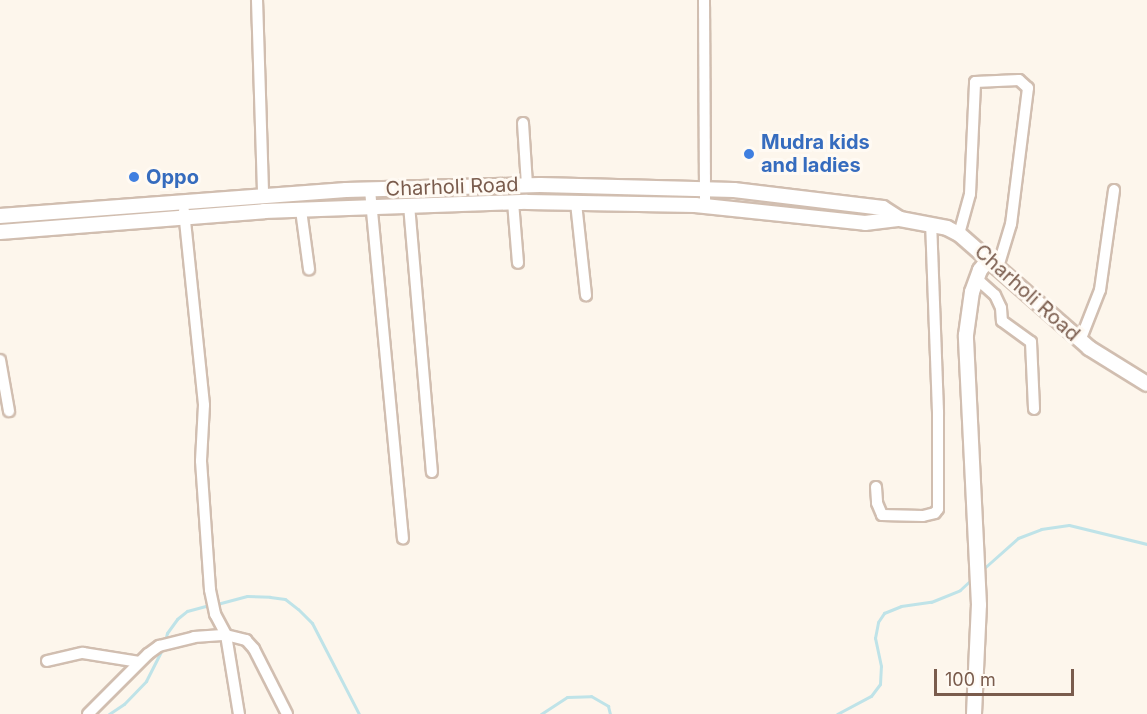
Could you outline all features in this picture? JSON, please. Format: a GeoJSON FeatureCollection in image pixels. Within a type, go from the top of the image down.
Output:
{"type":"FeatureCollection","features":[{"type":"Feature","properties":{"kind":"street"},"geometry":{"type":"LineString","coordinates":[[257,0],[263,196]]}},
{"type":"Feature","properties":{"kind":"street"},"geometry":{"type":"LineString","coordinates":[[704,0],[705,206]]}},
{"type":"Feature","properties":{"kind":"street"},"geometry":{"type":"LineString","coordinates":[[958,234],[970,194],[975,82],[1019,80],[1028,88],[1011,224],[994,263],[976,279],[969,304],[966,335],[978,586],[974,714]]}},
{"type":"Feature","properties":{"kind":"street"},"geometry":{"type":"LineString","coordinates":[[523,123],[526,185]]}},
{"type":"Feature","properties":{"kind":"street","name":"Charholi Road"},"geometry":{"type":"LineString","coordinates":[[0,216],[263,196],[526,185],[705,188],[883,208],[900,219]]}},
{"type":"Feature","properties":{"kind":"street"},"geometry":{"type":"LineString","coordinates":[[370,190],[403,538]]}},
{"type":"Feature","properties":{"kind":"street"},"geometry":{"type":"LineString","coordinates":[[1080,341],[1100,290],[1113,190]]}},
{"type":"Feature","properties":{"kind":"street"},"geometry":{"type":"LineString","coordinates":[[184,202],[204,405],[201,461],[210,590],[215,614],[226,635],[239,714]]}},
{"type":"Feature","properties":{"kind":"street"},"geometry":{"type":"LineString","coordinates":[[513,202],[518,264]]}},
{"type":"Feature","properties":{"kind":"street","name":"Charholi Road"},"geometry":{"type":"LineString","coordinates":[[0,232],[301,210],[513,202],[705,206],[865,223],[900,219],[932,225],[958,234],[994,263],[1080,341],[1147,384]]}},
{"type":"Feature","properties":{"kind":"street"},"geometry":{"type":"LineString","coordinates":[[576,203],[586,295]]}},
{"type":"Feature","properties":{"kind":"street"},"geometry":{"type":"LineString","coordinates":[[409,205],[432,472]]}},
{"type":"Feature","properties":{"kind":"street"},"geometry":{"type":"LineString","coordinates":[[301,210],[309,268]]}},
{"type":"Feature","properties":{"kind":"street"},"geometry":{"type":"LineString","coordinates":[[876,487],[877,503],[882,515],[924,516],[935,513],[938,509],[938,412],[932,225]]}},
{"type":"Feature","properties":{"kind":"street"},"geometry":{"type":"LineString","coordinates":[[976,279],[995,296],[1001,308],[1002,321],[1031,342],[1034,409]]}},
{"type":"Feature","properties":{"kind":"street"},"geometry":{"type":"LineString","coordinates":[[0,360],[9,411]]}},
{"type":"Feature","properties":{"kind":"street"},"geometry":{"type":"LineString","coordinates":[[88,714],[139,662],[163,644],[226,635],[246,640],[254,649],[287,714]]}},
{"type":"Feature","properties":{"kind":"street"},"geometry":{"type":"LineString","coordinates":[[47,661],[83,653],[139,662]]}},
{"type":"Feature","properties":{"kind":"waterway"},"geometry":{"type":"LineString","coordinates":[[982,570],[1018,538],[1041,529],[1069,525],[1147,544]]}},
{"type":"Feature","properties":{"kind":"waterway"},"geometry":{"type":"LineString","coordinates":[[837,714],[871,696],[880,684],[881,666],[875,638],[878,622],[884,613],[901,606],[931,602],[960,590],[973,578]]}},
{"type":"Feature","properties":{"kind":"waterway"},"geometry":{"type":"LineString","coordinates":[[217,604],[247,596],[270,597],[285,599],[298,609],[312,623],[359,714]]}},
{"type":"Feature","properties":{"kind":"waterway"},"geometry":{"type":"LineString","coordinates":[[165,641],[167,633],[177,619],[187,611],[210,605]]}},
{"type":"Feature","properties":{"kind":"waterway"},"geometry":{"type":"LineString","coordinates":[[109,714],[124,704],[146,681],[163,648]]}},
{"type":"Feature","properties":{"kind":"waterway"},"geometry":{"type":"LineString","coordinates":[[541,714],[567,697],[591,696],[608,706],[610,714]]}},
{"type":"Feature","properties":{"kind":"place","name":"Mudra kids and ladies"},"geometry":{"type":"Point","coordinates":[749,154]}},
{"type":"Feature","properties":{"kind":"place","name":"Oppo"},"geometry":{"type":"Point","coordinates":[134,177]}}]}
